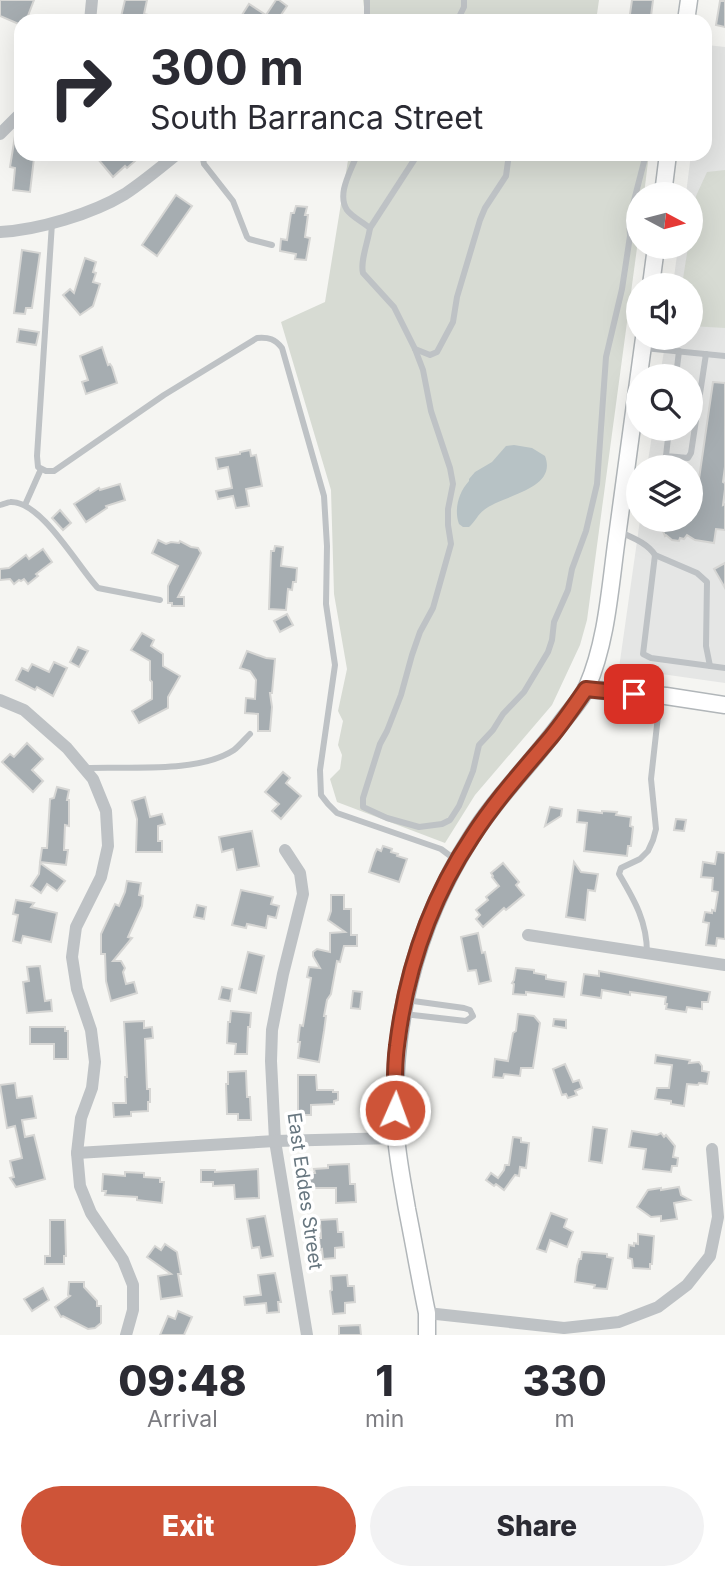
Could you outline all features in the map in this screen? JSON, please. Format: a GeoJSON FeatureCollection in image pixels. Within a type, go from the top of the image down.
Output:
{"type":"FeatureCollection","features":[{"type":"Feature","properties":{"kind":"main road"},"geometry":{"type":"LineString","coordinates":[[664,182],[667,161]]}},
{"type":"Feature","properties":{"kind":"main road"},"geometry":{"type":"LineString","coordinates":[[634,455],[642,350]]}},
{"type":"Feature","properties":{"kind":"main road"},"geometry":{"type":"LineString","coordinates":[[427,1335],[427,1313],[396,1139],[397,1048],[403,1007],[414,961],[429,917],[448,875],[497,801],[554,733],[586,689],[605,623],[618,531],[626,502]]}},
{"type":"Feature","properties":{"kind":"main road"},"geometry":{"type":"LineString","coordinates":[[586,689],[725,705]]}},
{"type":"Feature","properties":{"kind":"street"},"geometry":{"type":"LineString","coordinates":[[0,134],[14,120]]}},
{"type":"Feature","properties":{"kind":"street"},"geometry":{"type":"LineString","coordinates":[[0,232],[37,227],[96,208],[123,195],[168,161]]}},
{"type":"Feature","properties":{"kind":"street"},"geometry":{"type":"LineString","coordinates":[[0,700],[24,710],[67,748],[93,779],[106,811],[108,846],[100,877],[76,927],[72,957],[77,989],[91,1030],[95,1062],[92,1088],[81,1118],[77,1153],[80,1186],[92,1213],[123,1260],[133,1285],[133,1310],[126,1335]]}},
{"type":"Feature","properties":{"kind":"street","name":"East Eddes Street"},"geometry":{"type":"LineString","coordinates":[[285,850],[300,873],[303,894],[272,1030],[271,1061],[275,1141],[307,1335]]}},
{"type":"Feature","properties":{"kind":"street"},"geometry":{"type":"LineString","coordinates":[[528,935],[725,965]]}},
{"type":"Feature","properties":{"kind":"street"},"geometry":{"type":"LineString","coordinates":[[77,1153],[275,1141],[396,1139]]}},
{"type":"Feature","properties":{"kind":"street"},"geometry":{"type":"LineString","coordinates":[[427,1313],[564,1328],[619,1322],[658,1307],[687,1285],[710,1256],[718,1217],[712,1149]]}},
{"type":"Feature","properties":{"kind":"lane"},"geometry":{"type":"LineString","coordinates":[[203,161],[233,201],[247,237],[272,245]]}},
{"type":"Feature","properties":{"kind":"lane"},"geometry":{"type":"LineString","coordinates":[[354,161],[344,190],[344,202],[348,212],[370,228]]}},
{"type":"Feature","properties":{"kind":"lane"},"geometry":{"type":"LineString","coordinates":[[413,161],[370,228],[362,267],[363,273],[394,307],[423,370],[431,411],[453,484],[448,509],[451,544],[433,608],[420,632],[401,695],[380,744],[363,798],[363,807],[387,818],[419,827],[442,824],[450,820],[459,806],[473,771],[479,745],[524,692],[548,652],[554,622],[568,590],[597,484],[606,356],[622,289],[630,236],[629,220],[644,161]]}},
{"type":"Feature","properties":{"kind":"lane"},"geometry":{"type":"LineString","coordinates":[[415,349],[430,355],[437,352],[453,322],[457,298],[480,220],[506,176],[508,161]]}},
{"type":"Feature","properties":{"kind":"lane"},"geometry":{"type":"LineString","coordinates":[[52,223],[38,467],[54,471],[164,395],[257,338],[268,337],[277,341],[282,348],[324,496],[326,604],[335,665],[320,770],[321,795],[337,813],[441,849],[457,861]]}},
{"type":"Feature","properties":{"kind":"lane"},"geometry":{"type":"LineString","coordinates":[[674,350],[725,356]]}},
{"type":"Feature","properties":{"kind":"lane"},"geometry":{"type":"LineString","coordinates":[[677,364],[679,351]]}},
{"type":"Feature","properties":{"kind":"lane"},"geometry":{"type":"LineString","coordinates":[[690,455],[706,354]]}},
{"type":"Feature","properties":{"kind":"lane"},"geometry":{"type":"LineString","coordinates":[[24,505],[41,469]]}},
{"type":"Feature","properties":{"kind":"lane"},"geometry":{"type":"LineString","coordinates":[[0,505],[10,502],[33,510],[58,535],[98,588],[160,600]]}},
{"type":"Feature","properties":{"kind":"lane"},"geometry":{"type":"LineString","coordinates":[[618,531],[643,543],[655,555],[696,573],[707,582],[706,646],[710,666]]}},
{"type":"Feature","properties":{"kind":"lane"},"geometry":{"type":"LineString","coordinates":[[655,555],[643,654],[725,668]]}},
{"type":"Feature","properties":{"kind":"lane"},"geometry":{"type":"LineString","coordinates":[[647,953],[646,931],[641,914],[619,874],[621,868],[648,852],[656,829],[651,779],[660,696]]}},
{"type":"Feature","properties":{"kind":"lane"},"geometry":{"type":"LineString","coordinates":[[84,768],[186,765],[215,758],[234,749],[250,734]]}},
{"type":"Feature","properties":{"kind":"lane"},"geometry":{"type":"LineString","coordinates":[[403,1007],[464,1008],[470,1010],[473,1016],[466,1021],[403,1007]]}},
{"type":"Feature","properties":{"kind":"shaded area"},"geometry":{"type":"Polygon","coordinates":[[[363,0],[599,0],[597,14],[365,14],[363,0]]]}},
{"type":"Feature","properties":{"kind":"shaded area"},"geometry":{"type":"Polygon","coordinates":[[[712,46],[725,47],[725,683],[619,668],[638,532],[703,532],[703,455],[649,455],[651,441],[703,441],[703,364],[662,364],[664,350],[703,350],[703,273],[675,273],[676,259],[704,259],[704,182],[688,182],[690,161],[712,161],[712,46]]]}},
{"type":"Feature","properties":{"kind":"shaded area"},"geometry":{"type":"Polygon","coordinates":[[[348,161],[648,161],[646,182],[626,182],[626,259],[636,259],[634,273],[626,273],[626,330],[587,620],[580,645],[552,705],[475,795],[445,843],[337,802],[330,779],[340,769],[342,755],[338,745],[343,721],[338,711],[347,669],[334,594],[331,490],[281,322],[325,302],[348,161]]]}},
{"type":"Feature","properties":{"kind":"shaded area"},"geometry":{"type":"Polygon","coordinates":[[[725,170],[725,328],[703,327],[703,273],[684,273],[686,259],[704,259],[702,182],[707,172],[725,170]]]}},
{"type":"Feature","properties":{"kind":"shaded area"},"geometry":{"type":"Polygon","coordinates":[[[506,446],[532,448],[545,456],[547,467],[543,477],[526,490],[492,505],[469,527],[463,527],[459,524],[457,507],[469,479],[492,462],[506,446]]]}},
{"type":"Feature","properties":{"kind":"building"},"geometry":{"type":"Polygon","coordinates":[[[0,0],[34,0],[29,14],[14,14],[14,22],[0,16],[0,0]]]}},
{"type":"Feature","properties":{"kind":"building"},"geometry":{"type":"Polygon","coordinates":[[[125,0],[147,0],[144,14],[122,14],[125,0]]]}},
{"type":"Feature","properties":{"kind":"building"},"geometry":{"type":"Polygon","coordinates":[[[276,0],[287,6],[282,14],[267,14],[276,0]]]}},
{"type":"Feature","properties":{"kind":"building"},"geometry":{"type":"Polygon","coordinates":[[[632,0],[653,0],[651,14],[630,14],[632,0]]]}},
{"type":"Feature","properties":{"kind":"building"},"geometry":{"type":"Polygon","coordinates":[[[720,1],[725,1],[725,27],[716,25],[720,1]]]}},
{"type":"Feature","properties":{"kind":"building"},"geometry":{"type":"Polygon","coordinates":[[[249,4],[264,14],[243,14],[249,4]]]}},
{"type":"Feature","properties":{"kind":"building"},"geometry":{"type":"Polygon","coordinates":[[[14,142],[14,161],[34,161],[30,192],[13,190],[15,168],[10,167],[14,142]]]}},
{"type":"Feature","properties":{"kind":"building"},"geometry":{"type":"Polygon","coordinates":[[[100,161],[135,161],[127,168],[125,166],[113,177],[100,161]]]}},
{"type":"Feature","properties":{"kind":"building"},"geometry":{"type":"Polygon","coordinates":[[[176,195],[192,206],[157,256],[142,245],[176,195]]]}},
{"type":"Feature","properties":{"kind":"building"},"geometry":{"type":"Polygon","coordinates":[[[296,206],[307,207],[305,237],[310,238],[306,260],[295,259],[296,254],[280,251],[281,239],[287,240],[291,213],[294,213],[296,206]]]}},
{"type":"Feature","properties":{"kind":"building"},"geometry":{"type":"Polygon","coordinates":[[[22,250],[40,253],[32,308],[26,308],[25,314],[14,313],[22,250]]]}},
{"type":"Feature","properties":{"kind":"building"},"geometry":{"type":"Polygon","coordinates":[[[85,258],[96,262],[93,282],[100,284],[93,306],[80,315],[63,295],[70,289],[74,293],[85,258]]]}},
{"type":"Feature","properties":{"kind":"building"},"geometry":{"type":"Polygon","coordinates":[[[19,329],[39,332],[36,345],[17,342],[19,329]]]}},
{"type":"Feature","properties":{"kind":"building"},"geometry":{"type":"Polygon","coordinates":[[[102,347],[117,383],[86,394],[82,382],[88,380],[80,356],[102,347]]]}},
{"type":"Feature","properties":{"kind":"building"},"geometry":{"type":"Polygon","coordinates":[[[713,382],[725,383],[725,530],[716,529],[714,543],[695,540],[687,535],[679,541],[672,540],[663,532],[703,532],[702,455],[713,382]]]}},
{"type":"Feature","properties":{"kind":"building"},"geometry":{"type":"Polygon","coordinates":[[[250,450],[251,456],[256,455],[262,486],[246,489],[249,506],[236,508],[233,496],[218,499],[216,491],[232,488],[228,467],[218,469],[216,458],[250,450]]]}},
{"type":"Feature","properties":{"kind":"building"},"geometry":{"type":"Polygon","coordinates":[[[120,484],[125,500],[106,506],[107,508],[86,522],[74,504],[99,488],[100,490],[120,484]]]}},
{"type":"Feature","properties":{"kind":"building"},"geometry":{"type":"Polygon","coordinates":[[[60,510],[71,523],[63,530],[52,518],[60,510]]]}},
{"type":"Feature","properties":{"kind":"building"},"geometry":{"type":"Polygon","coordinates":[[[158,540],[166,544],[180,541],[198,548],[201,553],[178,597],[184,597],[184,606],[172,606],[172,603],[168,603],[168,586],[178,566],[152,553],[158,540]]]}},
{"type":"Feature","properties":{"kind":"building"},"geometry":{"type":"Polygon","coordinates":[[[275,546],[283,547],[281,566],[297,568],[296,582],[293,582],[292,590],[288,589],[286,610],[269,609],[271,551],[274,551],[275,546]]]}},
{"type":"Feature","properties":{"kind":"building"},"geometry":{"type":"Polygon","coordinates":[[[43,549],[52,562],[28,584],[24,579],[14,584],[10,579],[0,580],[0,569],[9,568],[26,555],[29,559],[43,549]]]}},
{"type":"Feature","properties":{"kind":"building"},"geometry":{"type":"Polygon","coordinates":[[[725,563],[725,588],[714,569],[725,563]]]}},
{"type":"Feature","properties":{"kind":"building"},"geometry":{"type":"Polygon","coordinates":[[[287,614],[293,625],[280,632],[274,621],[287,614]]]}},
{"type":"Feature","properties":{"kind":"building"},"geometry":{"type":"Polygon","coordinates":[[[142,633],[154,640],[151,646],[163,654],[163,666],[180,676],[168,697],[168,708],[139,723],[132,711],[152,699],[150,661],[131,650],[142,633]]]}},
{"type":"Feature","properties":{"kind":"building"},"geometry":{"type":"Polygon","coordinates":[[[78,647],[88,651],[79,667],[70,662],[78,647]]]}},
{"type":"Feature","properties":{"kind":"building"},"geometry":{"type":"Polygon","coordinates":[[[247,651],[275,659],[270,693],[270,731],[258,731],[258,714],[245,713],[246,698],[255,699],[256,680],[250,671],[240,668],[247,651]]]}},
{"type":"Feature","properties":{"kind":"building"},"geometry":{"type":"Polygon","coordinates":[[[54,662],[67,668],[53,696],[16,680],[22,668],[28,671],[32,664],[49,672],[54,662]]]}},
{"type":"Feature","properties":{"kind":"building"},"geometry":{"type":"Polygon","coordinates":[[[27,743],[43,759],[32,770],[43,781],[33,792],[2,762],[10,754],[14,757],[27,743]]]}},
{"type":"Feature","properties":{"kind":"building"},"geometry":{"type":"Polygon","coordinates":[[[283,772],[290,778],[286,783],[301,796],[281,819],[272,811],[279,804],[265,792],[283,772]]]}},
{"type":"Feature","properties":{"kind":"building"},"geometry":{"type":"Polygon","coordinates":[[[57,787],[69,790],[69,826],[65,825],[64,850],[68,850],[66,865],[40,862],[42,848],[47,848],[50,799],[54,798],[57,787]]]}},
{"type":"Feature","properties":{"kind":"building"},"geometry":{"type":"Polygon","coordinates":[[[145,797],[150,817],[162,814],[165,824],[158,826],[158,841],[162,841],[162,852],[136,852],[137,819],[132,801],[145,797]]]}},
{"type":"Feature","properties":{"kind":"building"},"geometry":{"type":"Polygon","coordinates":[[[550,807],[562,809],[561,816],[545,826],[550,807]]]}},
{"type":"Feature","properties":{"kind":"building"},"geometry":{"type":"Polygon","coordinates":[[[578,810],[617,812],[616,815],[631,817],[630,826],[633,827],[627,856],[584,851],[587,823],[577,822],[578,810]]]}},
{"type":"Feature","properties":{"kind":"building"},"geometry":{"type":"Polygon","coordinates":[[[676,819],[686,820],[684,831],[674,830],[676,819]]]}},
{"type":"Feature","properties":{"kind":"building"},"geometry":{"type":"Polygon","coordinates":[[[252,831],[259,866],[237,870],[233,849],[222,852],[219,837],[252,831]]]}},
{"type":"Feature","properties":{"kind":"building"},"geometry":{"type":"Polygon","coordinates":[[[383,846],[392,849],[391,852],[398,854],[397,856],[407,859],[399,882],[369,872],[377,849],[381,851],[383,846]]]}},
{"type":"Feature","properties":{"kind":"building"},"geometry":{"type":"Polygon","coordinates":[[[717,852],[725,853],[725,939],[717,938],[716,946],[706,945],[709,923],[703,922],[705,912],[715,911],[718,892],[712,891],[713,878],[701,877],[703,862],[715,864],[717,852]]]}},
{"type":"Feature","properties":{"kind":"building"},"geometry":{"type":"Polygon","coordinates":[[[574,862],[581,872],[598,874],[595,891],[588,890],[585,920],[566,917],[574,862]]]}},
{"type":"Feature","properties":{"kind":"building"},"geometry":{"type":"Polygon","coordinates":[[[40,863],[65,881],[57,891],[47,884],[41,893],[31,886],[39,874],[40,863]]]}},
{"type":"Feature","properties":{"kind":"building"},"geometry":{"type":"Polygon","coordinates":[[[503,863],[519,882],[516,885],[524,895],[483,927],[476,919],[480,915],[476,910],[499,886],[491,873],[503,863]]]}},
{"type":"Feature","properties":{"kind":"building"},"geometry":{"type":"Polygon","coordinates":[[[127,881],[141,883],[139,895],[143,896],[142,906],[128,937],[132,938],[113,961],[121,961],[125,968],[123,972],[126,984],[134,982],[137,993],[111,1001],[106,981],[105,954],[101,954],[101,934],[115,904],[119,906],[127,881]]]}},
{"type":"Feature","properties":{"kind":"building"},"geometry":{"type":"Polygon","coordinates":[[[241,890],[273,897],[271,904],[279,906],[276,918],[268,916],[266,928],[247,924],[246,928],[232,925],[241,890]]]}},
{"type":"Feature","properties":{"kind":"building"},"geometry":{"type":"Polygon","coordinates":[[[331,895],[344,895],[344,909],[351,909],[351,935],[357,935],[357,946],[344,946],[340,962],[337,961],[324,1016],[319,1062],[298,1058],[298,1042],[311,978],[307,977],[309,967],[320,968],[313,952],[317,949],[330,952],[330,933],[345,932],[328,920],[331,895]]]}},
{"type":"Feature","properties":{"kind":"building"},"geometry":{"type":"Polygon","coordinates":[[[16,900],[34,903],[31,907],[57,913],[51,942],[23,936],[21,943],[13,941],[18,915],[13,914],[16,900]]]}},
{"type":"Feature","properties":{"kind":"building"},"geometry":{"type":"Polygon","coordinates":[[[197,905],[206,907],[204,919],[194,917],[197,905]]]}},
{"type":"Feature","properties":{"kind":"building"},"geometry":{"type":"Polygon","coordinates":[[[478,933],[491,981],[479,984],[476,970],[468,971],[461,937],[478,933]]]}},
{"type":"Feature","properties":{"kind":"building"},"geometry":{"type":"Polygon","coordinates":[[[248,952],[264,956],[256,993],[239,989],[248,952]]]}},
{"type":"Feature","properties":{"kind":"building"},"geometry":{"type":"Polygon","coordinates":[[[40,966],[45,1001],[51,1000],[52,1011],[27,1013],[23,982],[29,981],[27,967],[40,966]]]}},
{"type":"Feature","properties":{"kind":"building"},"geometry":{"type":"Polygon","coordinates":[[[516,968],[534,970],[534,973],[546,975],[546,979],[566,982],[564,997],[526,992],[526,995],[513,994],[512,983],[516,968]]]}},
{"type":"Feature","properties":{"kind":"building"},"geometry":{"type":"Polygon","coordinates":[[[599,971],[710,992],[708,1002],[702,1002],[702,1009],[687,1007],[686,1012],[666,1009],[666,997],[602,990],[601,998],[581,995],[584,974],[599,976],[599,971]]]}},
{"type":"Feature","properties":{"kind":"building"},"geometry":{"type":"Polygon","coordinates":[[[222,987],[232,989],[230,1001],[219,999],[222,987]]]}},
{"type":"Feature","properties":{"kind":"building"},"geometry":{"type":"Polygon","coordinates":[[[353,991],[362,992],[360,1009],[351,1008],[353,991]]]}},
{"type":"Feature","properties":{"kind":"building"},"geometry":{"type":"Polygon","coordinates":[[[231,1011],[251,1013],[247,1054],[235,1054],[236,1044],[227,1043],[231,1011]]]}},
{"type":"Feature","properties":{"kind":"building"},"geometry":{"type":"Polygon","coordinates":[[[518,1014],[534,1016],[540,1023],[533,1068],[521,1068],[520,1076],[504,1074],[503,1078],[493,1077],[495,1059],[508,1061],[518,1014]]]}},
{"type":"Feature","properties":{"kind":"building"},"geometry":{"type":"Polygon","coordinates":[[[554,1019],[566,1020],[566,1028],[553,1026],[554,1019]]]}},
{"type":"Feature","properties":{"kind":"building"},"geometry":{"type":"Polygon","coordinates":[[[144,1021],[144,1028],[152,1027],[153,1038],[145,1039],[147,1089],[150,1089],[148,1111],[114,1117],[113,1103],[126,1103],[124,1022],[144,1021]]]}},
{"type":"Feature","properties":{"kind":"building"},"geometry":{"type":"Polygon","coordinates":[[[30,1027],[65,1027],[65,1031],[68,1031],[68,1059],[54,1059],[54,1044],[30,1044],[30,1027]]]}},
{"type":"Feature","properties":{"kind":"building"},"geometry":{"type":"Polygon","coordinates":[[[656,1055],[690,1060],[689,1063],[699,1062],[702,1071],[709,1072],[707,1084],[687,1084],[684,1106],[655,1099],[657,1088],[669,1088],[672,1065],[655,1063],[656,1055]]]}},
{"type":"Feature","properties":{"kind":"building"},"geometry":{"type":"Polygon","coordinates":[[[565,1064],[573,1082],[579,1080],[582,1088],[575,1091],[577,1095],[568,1098],[566,1094],[562,1095],[553,1069],[565,1064]]]}},
{"type":"Feature","properties":{"kind":"building"},"geometry":{"type":"Polygon","coordinates":[[[246,1071],[251,1120],[238,1120],[238,1114],[227,1114],[226,1084],[228,1072],[246,1071]]]}},
{"type":"Feature","properties":{"kind":"building"},"geometry":{"type":"Polygon","coordinates":[[[298,1075],[316,1075],[317,1090],[338,1092],[338,1100],[334,1101],[334,1104],[311,1105],[311,1115],[298,1115],[298,1075]]]}},
{"type":"Feature","properties":{"kind":"building"},"geometry":{"type":"Polygon","coordinates":[[[15,1083],[17,1098],[32,1096],[36,1118],[22,1120],[25,1137],[34,1135],[45,1179],[16,1187],[10,1178],[14,1177],[10,1161],[22,1158],[15,1126],[7,1128],[0,1085],[15,1083]]]}},
{"type":"Feature","properties":{"kind":"building"},"geometry":{"type":"Polygon","coordinates":[[[593,1127],[607,1129],[602,1163],[589,1161],[593,1127]]]}},
{"type":"Feature","properties":{"kind":"building"},"geometry":{"type":"Polygon","coordinates":[[[632,1131],[657,1135],[661,1133],[664,1137],[666,1135],[675,1146],[673,1157],[678,1158],[677,1166],[672,1166],[671,1172],[643,1169],[646,1149],[629,1147],[632,1131]]]}},
{"type":"Feature","properties":{"kind":"building"},"geometry":{"type":"Polygon","coordinates":[[[513,1137],[529,1143],[526,1168],[520,1167],[519,1176],[515,1175],[504,1190],[486,1180],[491,1173],[498,1178],[505,1165],[509,1165],[513,1137]]]}},
{"type":"Feature","properties":{"kind":"building"},"geometry":{"type":"Polygon","coordinates":[[[349,1164],[350,1184],[355,1184],[356,1202],[336,1203],[336,1188],[301,1188],[300,1173],[315,1173],[314,1169],[328,1168],[328,1165],[349,1164]]]}},
{"type":"Feature","properties":{"kind":"building"},"geometry":{"type":"Polygon","coordinates":[[[258,1169],[259,1198],[235,1199],[234,1185],[213,1186],[213,1182],[201,1182],[201,1170],[215,1172],[258,1169]]]}},
{"type":"Feature","properties":{"kind":"building"},"geometry":{"type":"Polygon","coordinates":[[[125,1172],[144,1173],[144,1177],[160,1178],[160,1182],[164,1182],[162,1203],[137,1200],[137,1197],[105,1195],[106,1191],[102,1191],[103,1174],[125,1176],[125,1172]]]}},
{"type":"Feature","properties":{"kind":"building"},"geometry":{"type":"Polygon","coordinates":[[[679,1187],[681,1195],[690,1200],[674,1203],[677,1219],[661,1221],[661,1216],[651,1217],[637,1207],[648,1190],[679,1187]]]}},
{"type":"Feature","properties":{"kind":"building"},"geometry":{"type":"Polygon","coordinates":[[[551,1213],[567,1219],[564,1227],[573,1232],[567,1247],[550,1240],[546,1252],[537,1249],[551,1213]]]}},
{"type":"Feature","properties":{"kind":"building"},"geometry":{"type":"Polygon","coordinates":[[[265,1216],[273,1256],[261,1258],[259,1247],[252,1248],[247,1219],[265,1216]]]}},
{"type":"Feature","properties":{"kind":"building"},"geometry":{"type":"Polygon","coordinates":[[[337,1219],[338,1232],[343,1232],[344,1247],[335,1248],[335,1258],[323,1259],[319,1238],[320,1220],[337,1219]]]}},
{"type":"Feature","properties":{"kind":"building"},"geometry":{"type":"Polygon","coordinates":[[[50,1220],[65,1220],[64,1264],[45,1264],[45,1256],[50,1256],[50,1220]]]}},
{"type":"Feature","properties":{"kind":"building"},"geometry":{"type":"Polygon","coordinates":[[[638,1234],[654,1236],[650,1269],[633,1268],[632,1259],[628,1258],[629,1245],[638,1244],[638,1234]]]}},
{"type":"Feature","properties":{"kind":"building"},"geometry":{"type":"Polygon","coordinates":[[[165,1244],[177,1252],[182,1296],[161,1299],[158,1276],[171,1274],[147,1257],[155,1246],[161,1250],[165,1244]]]}},
{"type":"Feature","properties":{"kind":"building"},"geometry":{"type":"Polygon","coordinates":[[[582,1252],[607,1254],[607,1257],[613,1258],[607,1289],[575,1282],[582,1252]]]}},
{"type":"Feature","properties":{"kind":"building"},"geometry":{"type":"Polygon","coordinates":[[[275,1273],[281,1302],[278,1302],[279,1312],[267,1313],[266,1303],[245,1305],[244,1297],[261,1295],[258,1275],[275,1273]]]}},
{"type":"Feature","properties":{"kind":"building"},"geometry":{"type":"Polygon","coordinates":[[[347,1275],[348,1286],[354,1286],[355,1302],[345,1303],[345,1313],[333,1314],[331,1276],[347,1275]]]}},
{"type":"Feature","properties":{"kind":"building"},"geometry":{"type":"Polygon","coordinates":[[[69,1282],[84,1282],[84,1287],[97,1301],[97,1306],[101,1306],[101,1323],[95,1328],[88,1329],[61,1317],[55,1307],[70,1296],[69,1282]]]}},
{"type":"Feature","properties":{"kind":"building"},"geometry":{"type":"Polygon","coordinates":[[[43,1288],[49,1300],[32,1311],[24,1299],[43,1288]]]}},
{"type":"Feature","properties":{"kind":"building"},"geometry":{"type":"Polygon","coordinates":[[[178,1311],[192,1317],[184,1335],[160,1335],[168,1316],[175,1319],[178,1311]]]}},
{"type":"Feature","properties":{"kind":"building"},"geometry":{"type":"Polygon","coordinates":[[[360,1325],[361,1335],[339,1335],[339,1326],[360,1325]]]}},
{"type":"Feature","properties":{"kind":"route"},"geometry":{"type":"LineString","coordinates":[[395,1110],[397,1048],[404,1004],[414,961],[429,917],[448,875],[497,801],[554,733],[586,689],[634,694]]}}]}
